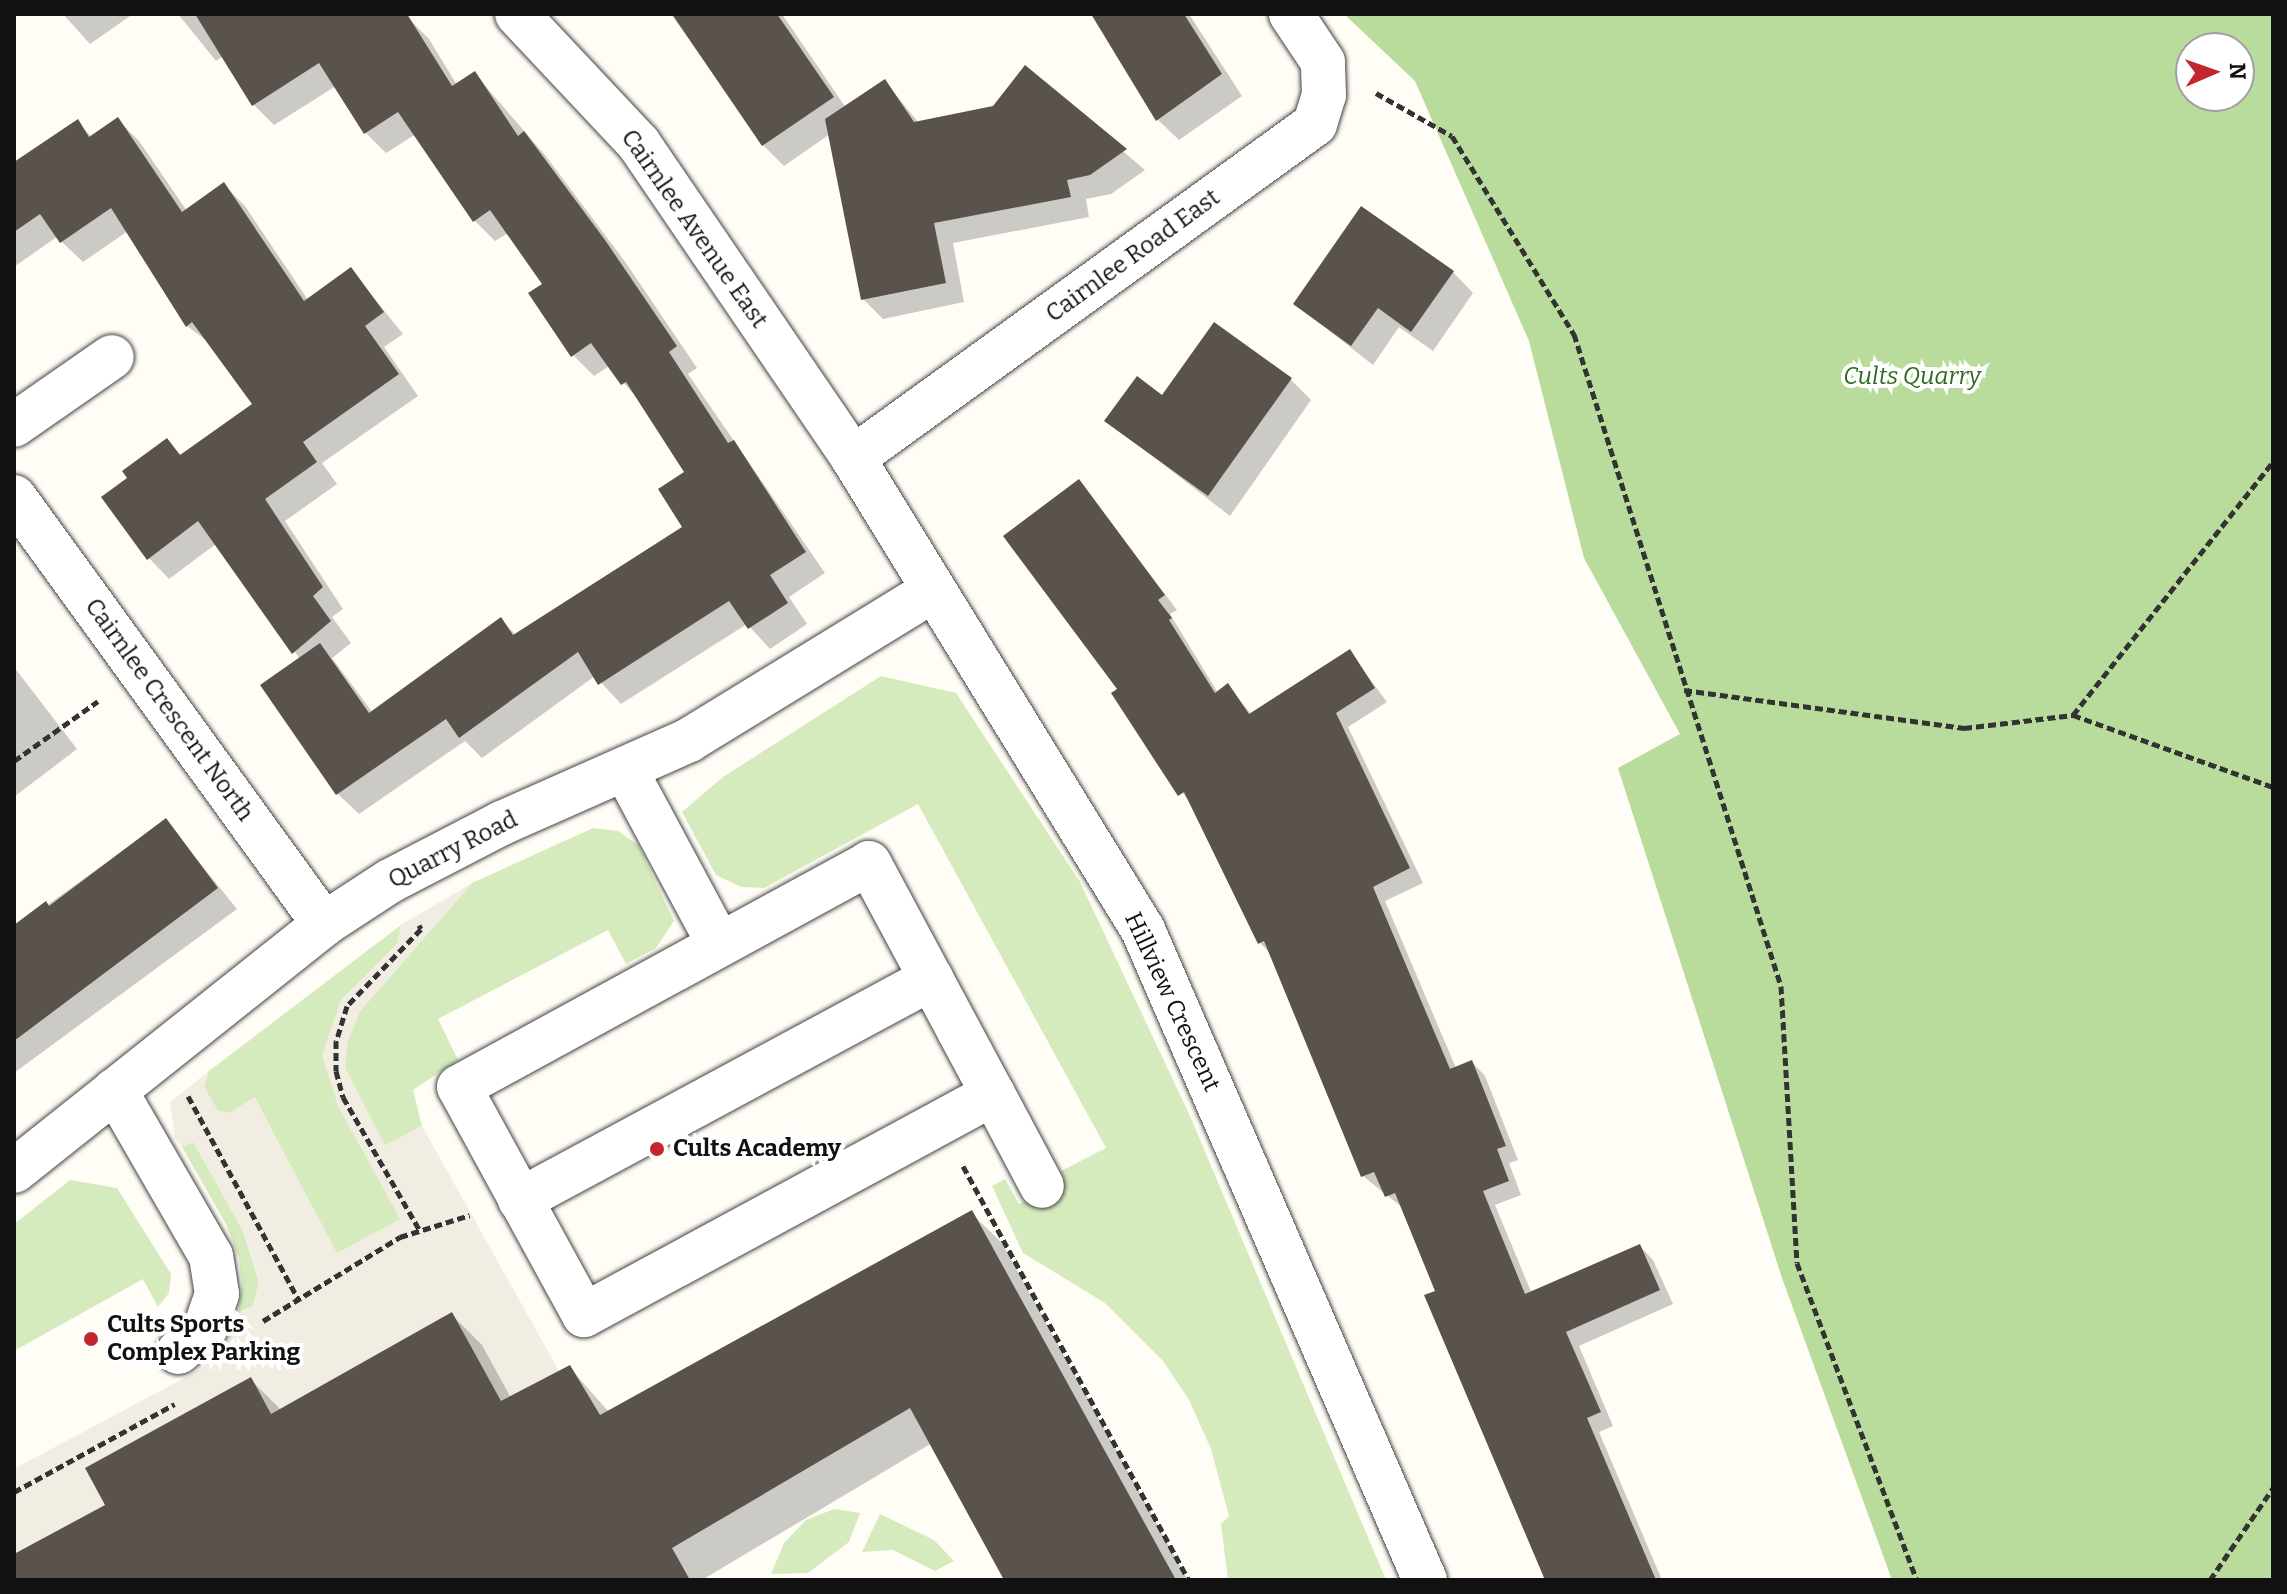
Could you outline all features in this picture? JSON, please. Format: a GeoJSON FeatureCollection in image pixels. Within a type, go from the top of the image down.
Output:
{"type":"FeatureCollection","features":[{"type":"Feature","properties":{"kind":"street","name":"Cairnlee Avenue East"},"geometry":{"type":"LineString","coordinates":[[517,14],[639,144],[853,458]]}},
{"type":"Feature","properties":{"kind":"street"},"geometry":{"type":"LineString","coordinates":[[1291,14],[1323,62]]}},
{"type":"Feature","properties":{"kind":"street","name":"Cairnlee Road East"},"geometry":{"type":"LineString","coordinates":[[853,458],[1315,124],[1324,95],[1323,62]]}},
{"type":"Feature","properties":{"kind":"street"},"geometry":{"type":"LineString","coordinates":[[14,425],[112,357]]}},
{"type":"Feature","properties":{"kind":"street","name":"Hillview Crescent"},"geometry":{"type":"LineString","coordinates":[[853,458],[1143,930],[1425,1580]]}},
{"type":"Feature","properties":{"kind":"street","name":"Cairnlee Crescent North"},"geometry":{"type":"LineString","coordinates":[[14,497],[324,924]]}},
{"type":"Feature","properties":{"kind":"street","name":"Quarry Road"},"geometry":{"type":"LineString","coordinates":[[14,1171],[324,924],[390,881],[502,823],[689,740],[932,591]]}},
{"type":"Feature","properties":{"kind":"street"},"geometry":{"type":"LineString","coordinates":[[625,769],[719,944]]}},
{"type":"Feature","properties":{"kind":"street"},"geometry":{"type":"LineString","coordinates":[[993,1094],[584,1315],[459,1087],[869,863],[993,1094],[1042,1186]]}},
{"type":"Feature","properties":{"kind":"street"},"geometry":{"type":"LineString","coordinates":[[520,1200],[931,979]]}},
{"type":"Feature","properties":{"kind":"street"},"geometry":{"type":"LineString","coordinates":[[115,1090],[211,1256],[217,1294],[205,1329],[179,1352]]}},
{"type":"Feature","properties":{"kind":"path"},"geometry":{"type":"LineString","coordinates":[[1323,62],[1452,136],[1574,334],[1684,690],[1781,986],[1797,1263],[1917,1580]]}},
{"type":"Feature","properties":{"kind":"path"},"geometry":{"type":"LineString","coordinates":[[2073,715],[2273,462]]}},
{"type":"Feature","properties":{"kind":"path"},"geometry":{"type":"LineString","coordinates":[[14,761],[141,671]]}},
{"type":"Feature","properties":{"kind":"path"},"geometry":{"type":"LineString","coordinates":[[1684,690],[1964,728],[2073,715],[2273,787]]}},
{"type":"Feature","properties":{"kind":"path"},"geometry":{"type":"LineString","coordinates":[[390,881],[421,929],[347,1006],[336,1041],[336,1071],[343,1097],[420,1231]]}},
{"type":"Feature","properties":{"kind":"path"},"geometry":{"type":"LineString","coordinates":[[158,1056],[184,1090],[298,1299]]}},
{"type":"Feature","properties":{"kind":"path"},"geometry":{"type":"LineString","coordinates":[[940,1122],[1189,1580]]}},
{"type":"Feature","properties":{"kind":"path"},"geometry":{"type":"LineString","coordinates":[[209,1317],[245,1332],[420,1231],[520,1200]]}},
{"type":"Feature","properties":{"kind":"path"},"geometry":{"type":"LineString","coordinates":[[14,1492],[187,1398]]}},
{"type":"Feature","properties":{"kind":"path"},"geometry":{"type":"LineString","coordinates":[[2210,1580],[2273,1488]]}},
{"type":"Feature","properties":{"kind":"green space","name":"Cults Quarry"},"geometry":{"type":"Polygon","coordinates":[[[1344,14],[2273,14],[2273,1580],[1892,1580],[1782,1278],[1618,768],[1680,734],[1584,558],[1529,341],[1415,81],[1344,14]]]}},
{"type":"Feature","properties":{"kind":"green space"},"geometry":{"type":"Polygon","coordinates":[[[881,676],[956,693],[1080,882],[1190,1116],[1386,1580],[1228,1580],[1221,1524],[1229,1516],[1211,1449],[1189,1400],[1163,1361],[1105,1303],[1023,1253],[992,1186],[1005,1179],[1019,1204],[1064,1180],[1061,1171],[1106,1148],[918,804],[764,888],[741,887],[716,875],[682,812],[723,777],[881,676]]]}},
{"type":"Feature","properties":{"kind":"green space"},"geometry":{"type":"Polygon","coordinates":[[[593,828],[618,831],[638,845],[674,921],[656,948],[626,964],[608,930],[438,1019],[458,1060],[413,1090],[422,1126],[385,1146],[345,1068],[347,1043],[360,1011],[472,883],[593,828]]]}},
{"type":"Feature","properties":{"kind":"green space"},"geometry":{"type":"Polygon","coordinates":[[[401,925],[398,944],[341,1000],[337,1104],[401,1219],[337,1254],[255,1098],[230,1113],[218,1111],[204,1087],[209,1071],[401,925]]]}},
{"type":"Feature","properties":{"kind":"green space"},"geometry":{"type":"Polygon","coordinates":[[[193,1141],[243,1231],[259,1282],[253,1306],[238,1313],[242,1288],[239,1258],[226,1224],[182,1147],[193,1141]]]}},
{"type":"Feature","properties":{"kind":"green space"},"geometry":{"type":"Polygon","coordinates":[[[70,1180],[117,1188],[171,1274],[169,1293],[158,1307],[143,1279],[14,1351],[14,1224],[70,1180]]]}},
{"type":"Feature","properties":{"kind":"green space"},"geometry":{"type":"Polygon","coordinates":[[[834,1509],[860,1513],[849,1542],[808,1573],[771,1574],[784,1543],[806,1520],[834,1509]]]}},
{"type":"Feature","properties":{"kind":"green space"},"geometry":{"type":"Polygon","coordinates":[[[880,1514],[934,1540],[954,1561],[935,1571],[893,1550],[862,1552],[880,1514]]]}},
{"type":"Feature","properties":{"kind":"shaded area"},"geometry":{"type":"Polygon","coordinates":[[[472,883],[360,1011],[347,1043],[345,1068],[385,1146],[422,1126],[559,1371],[501,1401],[452,1312],[271,1414],[251,1377],[105,1505],[14,1554],[14,1469],[203,1368],[223,1346],[238,1313],[253,1306],[259,1282],[243,1231],[194,1142],[182,1147],[175,1138],[170,1102],[209,1071],[204,1087],[218,1111],[230,1113],[254,1097],[337,1253],[400,1219],[337,1103],[322,1055],[341,1000],[397,944],[401,925],[472,883]]]}},
{"type":"Feature","properties":{"kind":"building"},"geometry":{"type":"Polygon","coordinates":[[[195,14],[407,14],[452,86],[475,71],[518,136],[524,131],[605,240],[677,346],[669,352],[728,443],[734,440],[806,552],[770,575],[788,603],[748,629],[729,601],[598,685],[578,652],[459,738],[446,719],[336,795],[260,685],[320,643],[369,713],[501,617],[513,635],[682,527],[658,489],[684,472],[626,382],[621,385],[591,343],[571,357],[528,293],[542,284],[490,210],[473,222],[398,112],[364,134],[319,63],[252,106],[195,14]]]}},
{"type":"Feature","properties":{"kind":"building"},"geometry":{"type":"Polygon","coordinates":[[[672,14],[777,14],[834,97],[762,146],[672,14]]]}},
{"type":"Feature","properties":{"kind":"building"},"geometry":{"type":"Polygon","coordinates":[[[1091,14],[1184,14],[1222,74],[1156,121],[1091,14]]]}},
{"type":"Feature","properties":{"kind":"building"},"geometry":{"type":"Polygon","coordinates":[[[1025,65],[1127,149],[1090,175],[1067,180],[1071,197],[934,223],[946,283],[861,300],[825,119],[885,79],[914,122],[993,106],[1025,65]]]}},
{"type":"Feature","properties":{"kind":"building"},"geometry":{"type":"Polygon","coordinates":[[[118,117],[182,212],[224,182],[304,301],[351,267],[384,312],[365,326],[399,374],[303,442],[317,462],[265,499],[323,587],[313,596],[331,621],[292,654],[198,521],[147,560],[101,497],[127,478],[122,471],[167,438],[180,455],[252,404],[192,322],[186,327],[111,208],[60,243],[40,214],[14,232],[14,162],[78,119],[89,137],[118,117]]]}},
{"type":"Feature","properties":{"kind":"building"},"geometry":{"type":"Polygon","coordinates":[[[1361,206],[1454,271],[1411,332],[1378,308],[1351,346],[1293,304],[1361,206]]]}},
{"type":"Feature","properties":{"kind":"building"},"geometry":{"type":"Polygon","coordinates":[[[1214,322],[1292,378],[1208,496],[1104,421],[1137,376],[1162,395],[1214,322]]]}},
{"type":"Feature","properties":{"kind":"building"},"geometry":{"type":"Polygon","coordinates":[[[1079,479],[1165,595],[1158,600],[1172,618],[1169,620],[1215,693],[1228,683],[1249,714],[1350,649],[1375,688],[1336,713],[1410,868],[1373,887],[1450,1069],[1472,1060],[1506,1146],[1497,1149],[1509,1181],[1483,1191],[1525,1294],[1640,1244],[1660,1290],[1566,1332],[1601,1412],[1587,1418],[1656,1580],[1545,1580],[1424,1295],[1435,1291],[1395,1193],[1385,1197],[1374,1172],[1361,1177],[1264,941],[1258,944],[1184,792],[1178,796],[1111,693],[1117,689],[1003,536],[1079,479]]]}},
{"type":"Feature","properties":{"kind":"building"},"geometry":{"type":"Polygon","coordinates":[[[166,818],[218,888],[14,1041],[14,925],[46,901],[49,906],[166,818]]]}},
{"type":"Feature","properties":{"kind":"building"},"geometry":{"type":"Polygon","coordinates":[[[972,1210],[1176,1580],[1004,1580],[910,1408],[672,1548],[690,1580],[14,1580],[14,1554],[105,1505],[85,1468],[251,1377],[271,1414],[452,1312],[501,1401],[570,1365],[600,1415],[972,1210]]]}},
{"type":"Feature","properties":{"kind":"place","name":"Cults Academy"},"geometry":{"type":"Point","coordinates":[657,1149]}},
{"type":"Feature","properties":{"kind":"place","name":"Cults Sports Complex Parking"},"geometry":{"type":"Point","coordinates":[91,1339]}}]}
